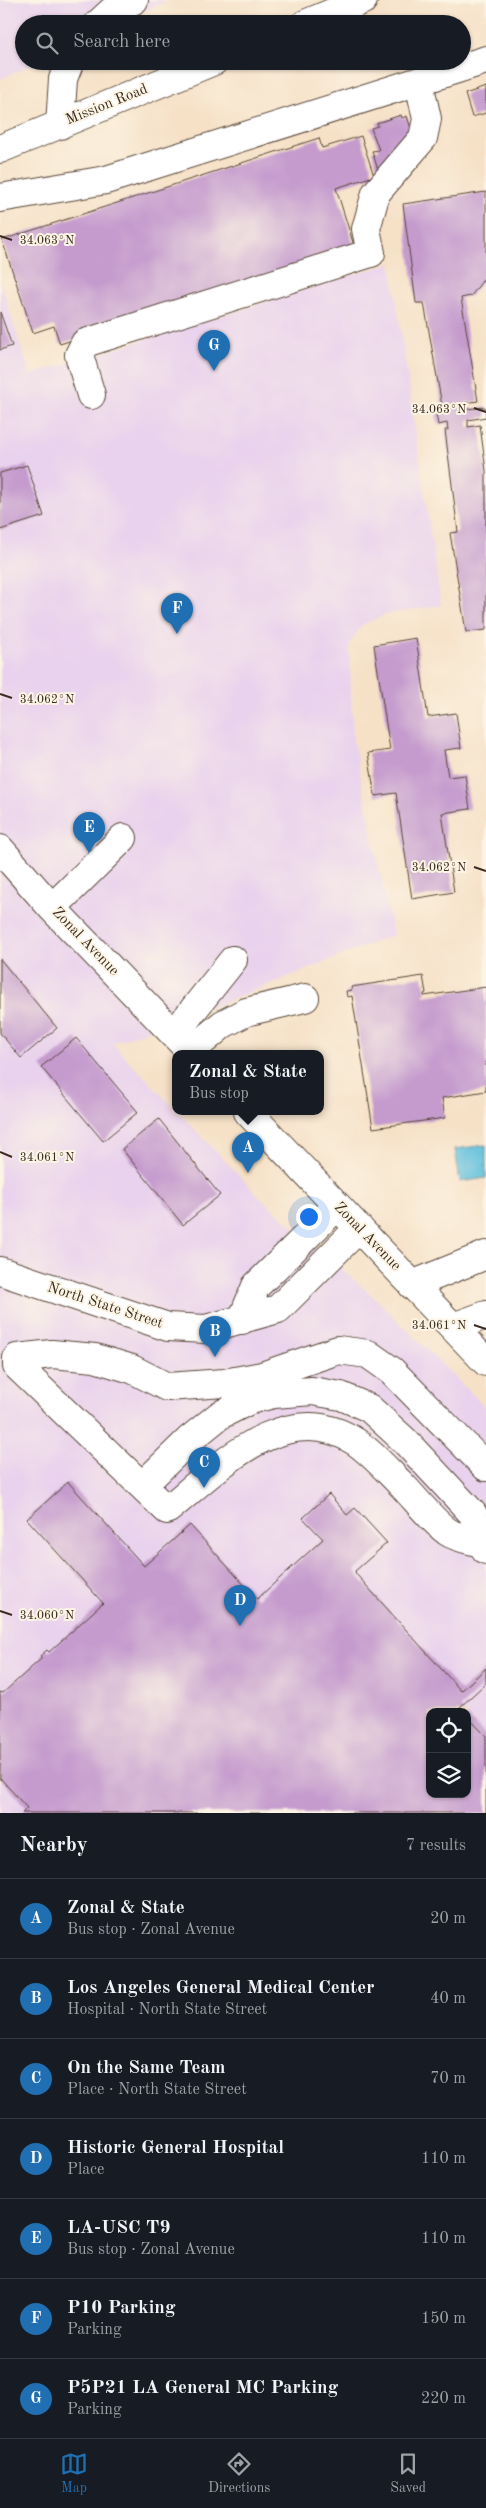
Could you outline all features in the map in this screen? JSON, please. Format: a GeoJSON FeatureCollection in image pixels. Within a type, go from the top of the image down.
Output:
{"type":"FeatureCollection","features":[{"type":"Feature","properties":{"kind":"street"},"geometry":{"type":"LineString","coordinates":[[108,15],[134,0]]}},
{"type":"Feature","properties":{"kind":"street"},"geometry":{"type":"LineString","coordinates":[[327,15],[363,0]]}},
{"type":"Feature","properties":{"kind":"street"},"geometry":{"type":"LineString","coordinates":[[471,65],[486,60]]}},
{"type":"Feature","properties":{"kind":"street"},"geometry":{"type":"LineString","coordinates":[[60,125],[63,79],[66,70]]}},
{"type":"Feature","properties":{"kind":"street","name":"Mission Road"},"geometry":{"type":"LineString","coordinates":[[0,149],[192,70]]}},
{"type":"Feature","properties":{"kind":"street"},"geometry":{"type":"LineString","coordinates":[[0,198],[106,180],[456,70]]}},
{"type":"Feature","properties":{"kind":"street"},"geometry":{"type":"LineString","coordinates":[[92,395],[79,355],[85,343],[372,252],[366,229],[376,193],[423,138],[427,119],[419,82]]}},
{"type":"Feature","properties":{"kind":"street"},"geometry":{"type":"LineString","coordinates":[[52,908],[123,838]]}},
{"type":"Feature","properties":{"kind":"street","name":"Zonal Avenue"},"geometry":{"type":"LineString","coordinates":[[0,849],[52,908],[186,1046]]}},
{"type":"Feature","properties":{"kind":"street"},"geometry":{"type":"LineString","coordinates":[[186,1046],[233,960]]}},
{"type":"Feature","properties":{"kind":"street"},"geometry":{"type":"LineString","coordinates":[[186,1046],[246,1012],[304,998]]}},
{"type":"Feature","properties":{"kind":"street","name":"Zonal Avenue"},"geometry":{"type":"LineString","coordinates":[[251,1115],[486,1362]]}},
{"type":"Feature","properties":{"kind":"street"},"geometry":{"type":"LineString","coordinates":[[242,1320],[256,1286],[337,1206]]}},
{"type":"Feature","properties":{"kind":"street","name":"North State Street"},"geometry":{"type":"LineString","coordinates":[[0,1271],[168,1327],[206,1329],[278,1309],[359,1228]]}},
{"type":"Feature","properties":{"kind":"street"},"geometry":{"type":"LineString","coordinates":[[412,1285],[486,1255]]}},
{"type":"Feature","properties":{"kind":"street"},"geometry":{"type":"LineString","coordinates":[[453,1327],[486,1315]]}},
{"type":"Feature","properties":{"kind":"street"},"geometry":{"type":"LineString","coordinates":[[483,1547],[449,1533],[378,1460],[355,1441],[324,1429],[296,1428],[270,1434],[237,1452],[167,1510],[17,1366],[18,1358],[52,1354],[95,1358],[132,1369],[167,1387],[224,1383],[262,1376],[338,1350],[368,1354],[392,1371],[486,1467]]}},
{"type":"Feature","properties":{"kind":"street"},"geometry":{"type":"LineString","coordinates":[[142,1486],[189,1440],[220,1415],[250,1400],[266,1396],[312,1391],[341,1396],[369,1408],[397,1434],[473,1514],[483,1547]]}},
{"type":"Feature","properties":{"kind":"street"},"geometry":{"type":"LineString","coordinates":[[483,1547],[486,1514]]}},
{"type":"Feature","properties":{"kind":"shaded area"},"geometry":{"type":"Polygon","coordinates":[[[0,0],[168,0],[137,15],[15,15],[15,70],[20,70],[0,79],[0,0]]]}},
{"type":"Feature","properties":{"kind":"shaded area"},"geometry":{"type":"Polygon","coordinates":[[[391,263],[441,605],[384,615],[362,625],[349,645],[353,740],[393,935],[213,1007],[112,1043],[172,1106],[172,1115],[181,1115],[260,1197],[376,1299],[486,1408],[486,1813],[0,1813],[0,281],[30,375],[391,263]]]}},
{"type":"Feature","properties":{"kind":"water"},"geometry":{"type":"Polygon","coordinates":[[[486,1145],[486,1178],[460,1182],[455,1149],[486,1145]]]}},
{"type":"Feature","properties":{"kind":"building"},"geometry":{"type":"Polygon","coordinates":[[[486,87],[486,113],[472,117],[465,94],[486,87]]]}},
{"type":"Feature","properties":{"kind":"building"},"geometry":{"type":"Polygon","coordinates":[[[401,115],[402,118],[407,116],[414,138],[379,173],[372,151],[379,150],[371,128],[378,126],[377,123],[401,115]]]}},
{"type":"Feature","properties":{"kind":"building"},"geometry":{"type":"Polygon","coordinates":[[[361,136],[374,176],[336,188],[355,249],[60,344],[54,326],[33,333],[2,240],[319,138],[322,148],[361,136]]]}},
{"type":"Feature","properties":{"kind":"building"},"geometry":{"type":"Polygon","coordinates":[[[486,192],[486,276],[471,296],[461,298],[478,401],[465,403],[466,409],[485,407],[486,414],[486,417],[468,420],[468,427],[480,425],[486,471],[486,630],[466,632],[450,533],[458,532],[445,430],[448,430],[447,423],[438,425],[436,414],[445,412],[444,406],[442,406],[424,303],[416,303],[403,204],[486,192]]]}},
{"type":"Feature","properties":{"kind":"building"},"geometry":{"type":"Polygon","coordinates":[[[0,312],[12,346],[0,350],[0,312]]]}},
{"type":"Feature","properties":{"kind":"building"},"geometry":{"type":"Polygon","coordinates":[[[27,465],[44,516],[0,530],[0,473],[27,465]]]}},
{"type":"Feature","properties":{"kind":"building"},"geometry":{"type":"Polygon","coordinates":[[[416,638],[428,717],[456,713],[461,748],[444,750],[448,777],[465,775],[470,809],[442,813],[454,892],[412,899],[396,793],[375,796],[368,753],[390,750],[374,645],[416,638]]]}},
{"type":"Feature","properties":{"kind":"building"},"geometry":{"type":"Polygon","coordinates":[[[0,959],[57,1028],[21,1058],[0,1033],[0,959]]]}},
{"type":"Feature","properties":{"kind":"building"},"geometry":{"type":"Polygon","coordinates":[[[423,976],[426,993],[424,996],[486,987],[486,1091],[442,1098],[445,1118],[373,1128],[352,996],[347,997],[346,991],[352,990],[351,987],[423,976]]]}},
{"type":"Feature","properties":{"kind":"building"},"geometry":{"type":"Polygon","coordinates":[[[76,1038],[138,1112],[103,1141],[41,1067],[76,1038]]]}},
{"type":"Feature","properties":{"kind":"building"},"geometry":{"type":"Polygon","coordinates":[[[159,1119],[220,1195],[183,1225],[122,1149],[159,1119]]]}},
{"type":"Feature","properties":{"kind":"building"},"geometry":{"type":"Polygon","coordinates":[[[68,1482],[144,1566],[190,1525],[257,1599],[323,1539],[303,1518],[329,1494],[347,1515],[355,1508],[387,1543],[355,1571],[356,1574],[461,1691],[486,1668],[486,1683],[461,1708],[426,1708],[426,1798],[471,1798],[471,1720],[486,1736],[486,1813],[22,1813],[27,1808],[0,1778],[0,1692],[3,1693],[42,1658],[40,1656],[47,1650],[49,1652],[103,1603],[27,1519],[68,1482]]]}},
{"type":"Feature","properties":{"kind":"place","name":"P5P21 LA General MC Parking"},"geometry":{"type":"Point","coordinates":[214,371]}},
{"type":"Feature","properties":{"kind":"place","name":"P10 Parking"},"geometry":{"type":"Point","coordinates":[177,634]}},
{"type":"Feature","properties":{"kind":"place","name":"LA-USC T9"},"geometry":{"type":"Point","coordinates":[89,853]}},
{"type":"Feature","properties":{"kind":"place","name":"Zonal & State"},"geometry":{"type":"Point","coordinates":[248,1173]}},
{"type":"Feature","properties":{"kind":"place","name":"Los Angeles General Medical Center"},"geometry":{"type":"Point","coordinates":[215,1357]}},
{"type":"Feature","properties":{"kind":"place","name":"On the Same Team"},"geometry":{"type":"Point","coordinates":[204,1488]}},
{"type":"Feature","properties":{"kind":"place","name":"Historic General Hospital"},"geometry":{"type":"Point","coordinates":[240,1626]}}]}
